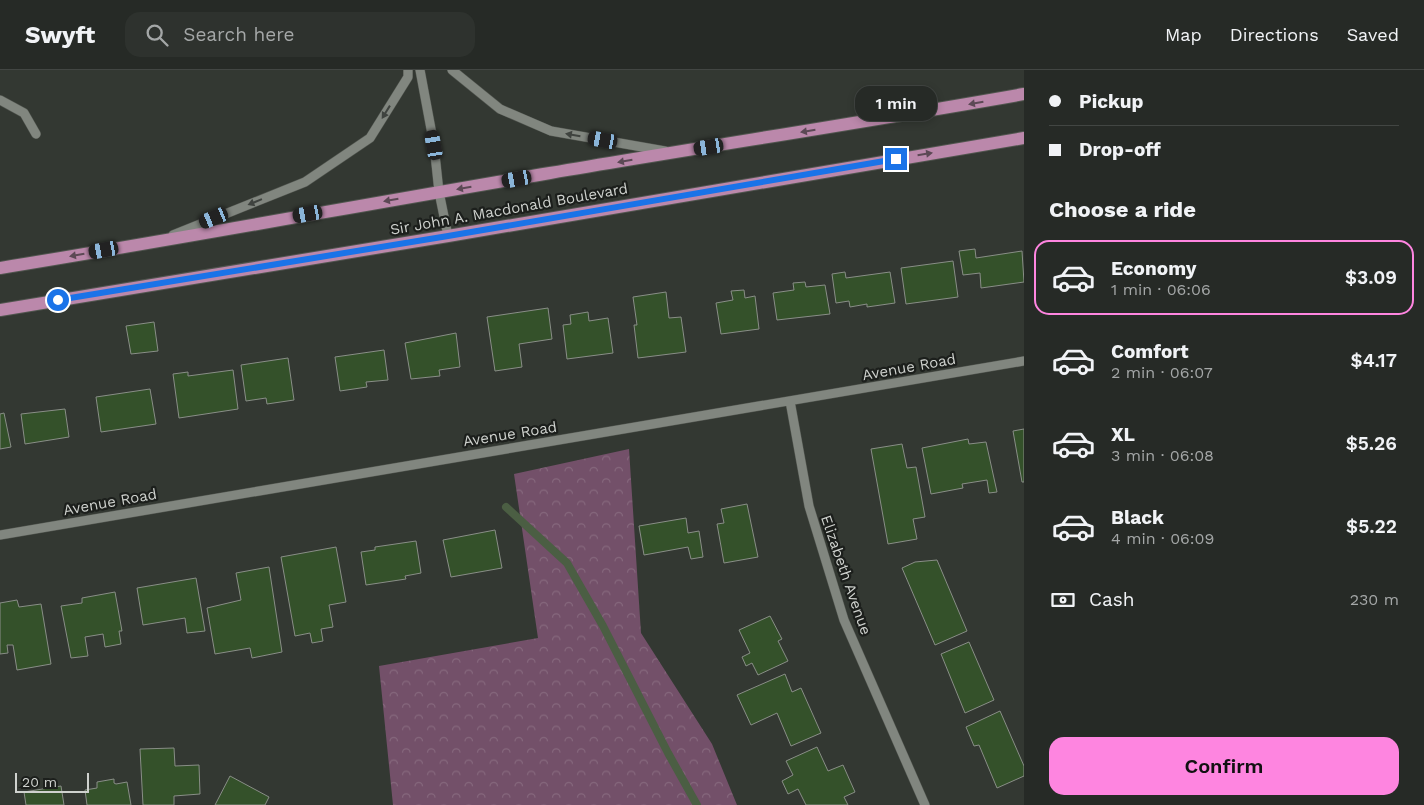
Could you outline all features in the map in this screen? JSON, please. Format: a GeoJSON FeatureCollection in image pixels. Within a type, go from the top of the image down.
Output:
{"type":"FeatureCollection","features":[{"type":"Feature","properties":{"kind":"main road","name":"Sir John A. Macdonald Boulevard"},"geometry":{"type":"LineString","coordinates":[[0,268],[673,152],[857,124],[1024,94]]}},
{"type":"Feature","properties":{"kind":"main road","name":"Sir John A. Macdonald Boulevard"},"geometry":{"type":"LineString","coordinates":[[0,310],[1024,138]]}},
{"type":"Feature","properties":{"kind":"street"},"geometry":{"type":"LineString","coordinates":[[159,240],[305,182],[354,149],[370,138],[408,77],[408,70]]}},
{"type":"Feature","properties":{"kind":"street"},"geometry":{"type":"LineString","coordinates":[[420,70],[434,145],[439,192],[448,236]]}},
{"type":"Feature","properties":{"kind":"street"},"geometry":{"type":"LineString","coordinates":[[452,70],[500,109],[551,131],[673,152]]}},
{"type":"Feature","properties":{"kind":"street"},"geometry":{"type":"LineString","coordinates":[[0,100],[24,113],[36,134]]}},
{"type":"Feature","properties":{"kind":"street","name":"Avenue Road"},"geometry":{"type":"LineString","coordinates":[[0,535],[1024,361]]}},
{"type":"Feature","properties":{"kind":"street","name":"Elizabeth Avenue"},"geometry":{"type":"LineString","coordinates":[[790,401],[809,506],[844,620],[925,805]]}},
{"type":"Feature","properties":{"kind":"green space"},"geometry":{"type":"Polygon","coordinates":[[[629,449],[641,633],[712,744],[737,805],[393,805],[379,666],[538,638],[514,474],[629,449]]]}},
{"type":"Feature","properties":{"kind":"building"},"geometry":{"type":"Polygon","coordinates":[[[975,249],[976,258],[1022,251],[1024,282],[981,288],[980,273],[963,275],[959,251],[975,249]]]}},
{"type":"Feature","properties":{"kind":"building"},"geometry":{"type":"Polygon","coordinates":[[[953,261],[958,297],[906,304],[901,268],[953,261]]]}},
{"type":"Feature","properties":{"kind":"building"},"geometry":{"type":"Polygon","coordinates":[[[845,272],[846,278],[890,272],[895,303],[867,307],[867,304],[850,307],[849,301],[836,303],[832,274],[845,272]]]}},
{"type":"Feature","properties":{"kind":"building"},"geometry":{"type":"Polygon","coordinates":[[[805,282],[806,287],[825,285],[830,314],[777,320],[773,293],[794,290],[793,283],[805,282]]]}},
{"type":"Feature","properties":{"kind":"building"},"geometry":{"type":"Polygon","coordinates":[[[744,290],[745,298],[755,296],[759,329],[721,334],[716,303],[733,300],[731,291],[744,290]]]}},
{"type":"Feature","properties":{"kind":"building"},"geometry":{"type":"Polygon","coordinates":[[[666,292],[669,318],[681,317],[686,352],[638,358],[634,325],[637,325],[633,297],[666,292]]]}},
{"type":"Feature","properties":{"kind":"building"},"geometry":{"type":"Polygon","coordinates":[[[548,308],[552,339],[519,344],[522,367],[495,371],[487,317],[548,308]]]}},
{"type":"Feature","properties":{"kind":"building"},"geometry":{"type":"Polygon","coordinates":[[[588,312],[589,321],[608,318],[613,353],[567,359],[563,325],[571,324],[570,315],[588,312]]]}},
{"type":"Feature","properties":{"kind":"building"},"geometry":{"type":"Polygon","coordinates":[[[154,322],[158,351],[131,354],[126,326],[154,322]]]}},
{"type":"Feature","properties":{"kind":"building"},"geometry":{"type":"Polygon","coordinates":[[[456,333],[460,367],[439,370],[440,376],[411,379],[405,343],[456,333]]]}},
{"type":"Feature","properties":{"kind":"building"},"geometry":{"type":"Polygon","coordinates":[[[384,350],[388,380],[366,382],[367,387],[340,391],[335,357],[384,350]]]}},
{"type":"Feature","properties":{"kind":"building"},"geometry":{"type":"Polygon","coordinates":[[[288,358],[294,400],[267,404],[266,398],[246,401],[241,365],[288,358]]]}},
{"type":"Feature","properties":{"kind":"building"},"geometry":{"type":"Polygon","coordinates":[[[233,370],[238,409],[179,418],[173,374],[188,372],[188,376],[233,370]]]}},
{"type":"Feature","properties":{"kind":"building"},"geometry":{"type":"Polygon","coordinates":[[[150,389],[156,424],[101,432],[96,397],[150,389]]]}},
{"type":"Feature","properties":{"kind":"building"},"geometry":{"type":"Polygon","coordinates":[[[65,409],[69,437],[25,444],[21,414],[65,409]]]}},
{"type":"Feature","properties":{"kind":"building"},"geometry":{"type":"Polygon","coordinates":[[[4,413],[11,447],[0,449],[0,414],[4,413]]]}},
{"type":"Feature","properties":{"kind":"building"},"geometry":{"type":"Polygon","coordinates":[[[1024,429],[1024,482],[1022,482],[1013,431],[1024,429]]]}},
{"type":"Feature","properties":{"kind":"building"},"geometry":{"type":"Polygon","coordinates":[[[968,439],[969,444],[986,442],[997,492],[989,493],[987,480],[962,484],[963,488],[931,494],[922,448],[968,439]]]}},
{"type":"Feature","properties":{"kind":"building"},"geometry":{"type":"Polygon","coordinates":[[[902,444],[907,468],[916,467],[925,517],[913,519],[917,539],[888,544],[871,449],[902,444]]]}},
{"type":"Feature","properties":{"kind":"building"},"geometry":{"type":"Polygon","coordinates":[[[747,504],[758,557],[724,563],[717,524],[724,523],[721,509],[747,504]]]}},
{"type":"Feature","properties":{"kind":"building"},"geometry":{"type":"Polygon","coordinates":[[[686,518],[688,533],[699,531],[703,557],[691,559],[688,547],[644,555],[639,526],[686,518]]]}},
{"type":"Feature","properties":{"kind":"building"},"geometry":{"type":"Polygon","coordinates":[[[495,530],[502,568],[451,577],[443,540],[495,530]]]}},
{"type":"Feature","properties":{"kind":"building"},"geometry":{"type":"Polygon","coordinates":[[[416,541],[421,573],[405,576],[406,579],[366,585],[361,552],[375,550],[375,547],[416,541]]]}},
{"type":"Feature","properties":{"kind":"building"},"geometry":{"type":"Polygon","coordinates":[[[336,547],[346,602],[329,605],[333,627],[321,629],[323,641],[312,643],[310,633],[295,636],[281,557],[336,547]]]}},
{"type":"Feature","properties":{"kind":"building"},"geometry":{"type":"Polygon","coordinates":[[[937,560],[967,631],[935,645],[902,568],[915,562],[937,560]]]}},
{"type":"Feature","properties":{"kind":"building"},"geometry":{"type":"Polygon","coordinates":[[[269,567],[282,652],[252,658],[250,648],[215,654],[207,608],[241,600],[236,573],[269,567]]]}},
{"type":"Feature","properties":{"kind":"building"},"geometry":{"type":"Polygon","coordinates":[[[196,578],[205,631],[187,633],[185,618],[143,625],[137,588],[196,578]]]}},
{"type":"Feature","properties":{"kind":"building"},"geometry":{"type":"Polygon","coordinates":[[[115,592],[122,631],[119,631],[121,644],[105,647],[103,634],[85,637],[88,656],[71,658],[61,606],[82,603],[82,598],[115,592]]]}},
{"type":"Feature","properties":{"kind":"building"},"geometry":{"type":"Polygon","coordinates":[[[17,600],[19,607],[41,604],[51,664],[17,670],[13,645],[7,645],[8,653],[0,654],[0,603],[17,600]]]}},
{"type":"Feature","properties":{"kind":"building"},"geometry":{"type":"Polygon","coordinates":[[[770,616],[782,639],[778,641],[788,661],[758,675],[752,663],[746,666],[742,657],[750,653],[739,630],[770,616]]]}},
{"type":"Feature","properties":{"kind":"building"},"geometry":{"type":"Polygon","coordinates":[[[969,642],[994,700],[965,713],[941,654],[969,642]]]}},
{"type":"Feature","properties":{"kind":"building"},"geometry":{"type":"Polygon","coordinates":[[[785,674],[792,692],[801,688],[821,733],[791,746],[777,713],[751,725],[737,695],[785,674]]]}},
{"type":"Feature","properties":{"kind":"building"},"geometry":{"type":"Polygon","coordinates":[[[1000,711],[1024,766],[1024,776],[997,788],[979,745],[974,746],[966,727],[1000,711]]]}},
{"type":"Feature","properties":{"kind":"building"},"geometry":{"type":"Polygon","coordinates":[[[817,747],[828,771],[843,765],[855,792],[844,797],[848,805],[806,805],[798,789],[788,794],[782,781],[793,775],[786,761],[817,747]]]}},
{"type":"Feature","properties":{"kind":"building"},"geometry":{"type":"Polygon","coordinates":[[[174,748],[175,766],[199,765],[200,794],[174,796],[174,805],[143,805],[140,749],[174,748]]]}},
{"type":"Feature","properties":{"kind":"building"},"geometry":{"type":"Polygon","coordinates":[[[230,776],[269,797],[265,805],[215,805],[230,776]]]}},
{"type":"Feature","properties":{"kind":"building"},"geometry":{"type":"Polygon","coordinates":[[[114,779],[116,784],[127,782],[131,805],[87,805],[85,790],[97,788],[97,782],[114,779]]]}},
{"type":"Feature","properties":{"kind":"building"},"geometry":{"type":"Polygon","coordinates":[[[61,786],[64,805],[26,805],[24,792],[61,786]]]}},
{"type":"Feature","properties":{"kind":"waterway"},"geometry":{"type":"LineString","coordinates":[[506,507],[567,563],[603,626],[697,805]]}},
{"type":"Feature","properties":{"kind":"route"},"geometry":{"type":"LineString","coordinates":[[58,300],[448,236],[896,159]]}}]}
